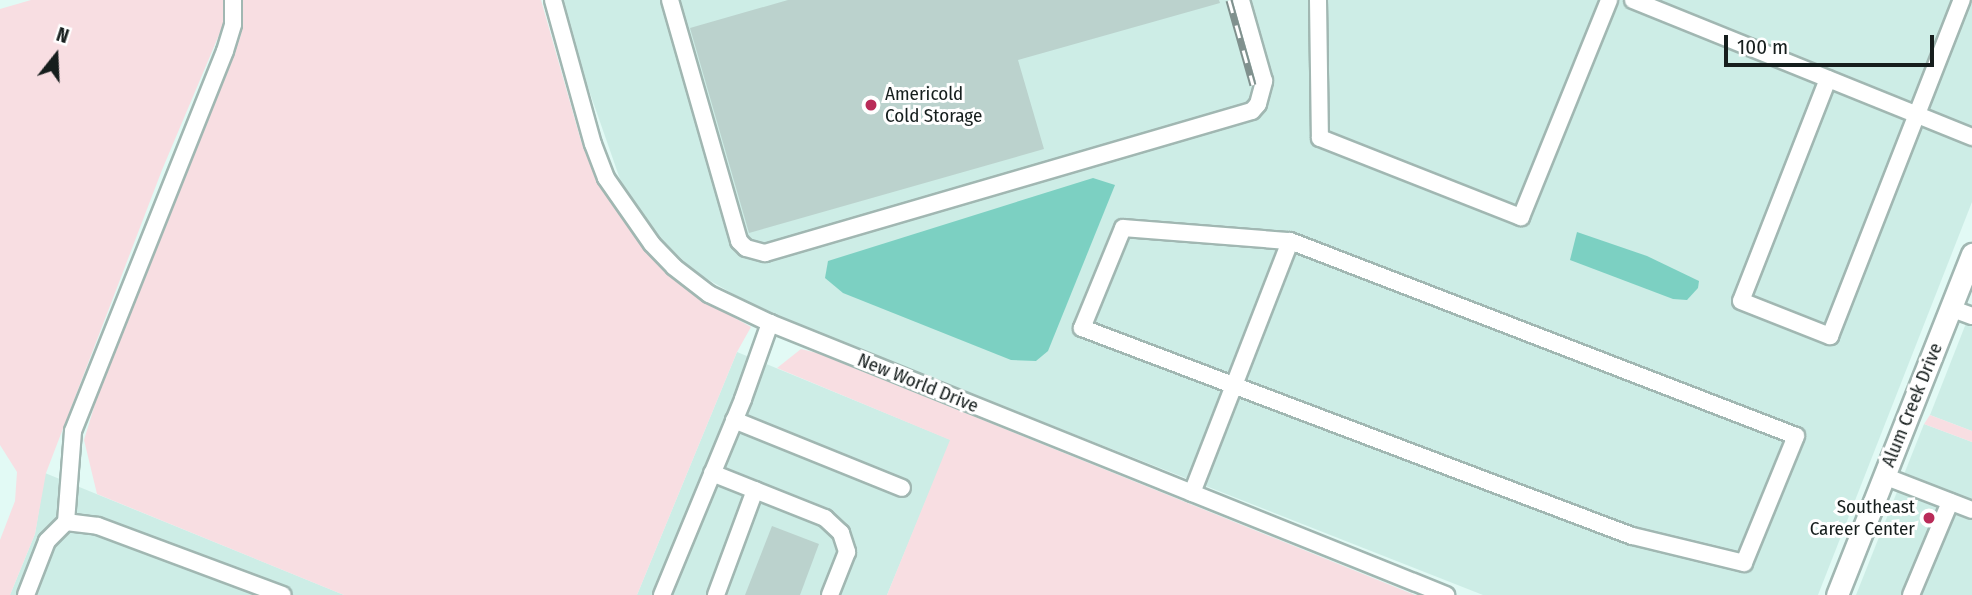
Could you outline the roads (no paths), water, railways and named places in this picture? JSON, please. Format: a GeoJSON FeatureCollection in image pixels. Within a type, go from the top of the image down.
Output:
{"type":"FeatureCollection","features":[{"type":"Feature","properties":{"kind":"main road","name":"Alum Creek Drive"},"geometry":{"type":"LineString","coordinates":[[1838,595],[1972,254]]}},
{"type":"Feature","properties":{"kind":"street"},"geometry":{"type":"LineString","coordinates":[[26,595],[47,541],[66,522],[73,431],[225,51],[233,24],[233,0]]}},
{"type":"Feature","properties":{"kind":"street","name":"New World Drive"},"geometry":{"type":"LineString","coordinates":[[552,0],[593,144],[606,178],[626,212],[674,267],[709,294],[770,323],[1446,595]]}},
{"type":"Feature","properties":{"kind":"street"},"geometry":{"type":"LineString","coordinates":[[670,0],[739,241],[746,248],[765,253],[1252,111],[1258,104],[1264,81],[1241,0]]}},
{"type":"Feature","properties":{"kind":"street"},"geometry":{"type":"LineString","coordinates":[[1318,0],[1320,138],[1521,216],[1609,0]]}},
{"type":"Feature","properties":{"kind":"street"},"geometry":{"type":"LineString","coordinates":[[1633,0],[1972,137]]}},
{"type":"Feature","properties":{"kind":"street"},"geometry":{"type":"LineString","coordinates":[[1828,79],[1741,301],[1830,336],[1962,0]]}},
{"type":"Feature","properties":{"kind":"street"},"geometry":{"type":"LineString","coordinates":[[1123,228],[1290,241],[1796,436],[1744,563],[1632,536],[1235,385],[1082,328],[1123,228]]}},
{"type":"Feature","properties":{"kind":"street"},"geometry":{"type":"LineString","coordinates":[[1192,493],[1290,241]]}},
{"type":"Feature","properties":{"kind":"street"},"geometry":{"type":"LineString","coordinates":[[1950,309],[1972,316]]}},
{"type":"Feature","properties":{"kind":"street"},"geometry":{"type":"LineString","coordinates":[[662,595],[734,420],[770,323]]}},
{"type":"Feature","properties":{"kind":"street"},"geometry":{"type":"LineString","coordinates":[[734,420],[902,488]]}},
{"type":"Feature","properties":{"kind":"street"},"geometry":{"type":"LineString","coordinates":[[712,473],[825,518],[841,533],[847,552],[830,595]]}},
{"type":"Feature","properties":{"kind":"street"},"geometry":{"type":"LineString","coordinates":[[1884,477],[1972,510]]}},
{"type":"Feature","properties":{"kind":"street"},"geometry":{"type":"LineString","coordinates":[[716,595],[755,490]]}},
{"type":"Feature","properties":{"kind":"street"},"geometry":{"type":"LineString","coordinates":[[1911,595],[1950,502]]}},
{"type":"Feature","properties":{"kind":"street"},"geometry":{"type":"LineString","coordinates":[[66,522],[98,526],[283,595]]}},
{"type":"Feature","properties":{"kind":"railway"},"geometry":{"type":"LineString","coordinates":[[1229,0],[1253,85]]}},
{"type":"Feature","properties":{"kind":"place","name":"Americold Cold Storage"},"geometry":{"type":"Point","coordinates":[871,105]}},
{"type":"Feature","properties":{"kind":"place","name":"Southeast Career Center"},"geometry":{"type":"Point","coordinates":[1929,518]}}]}
